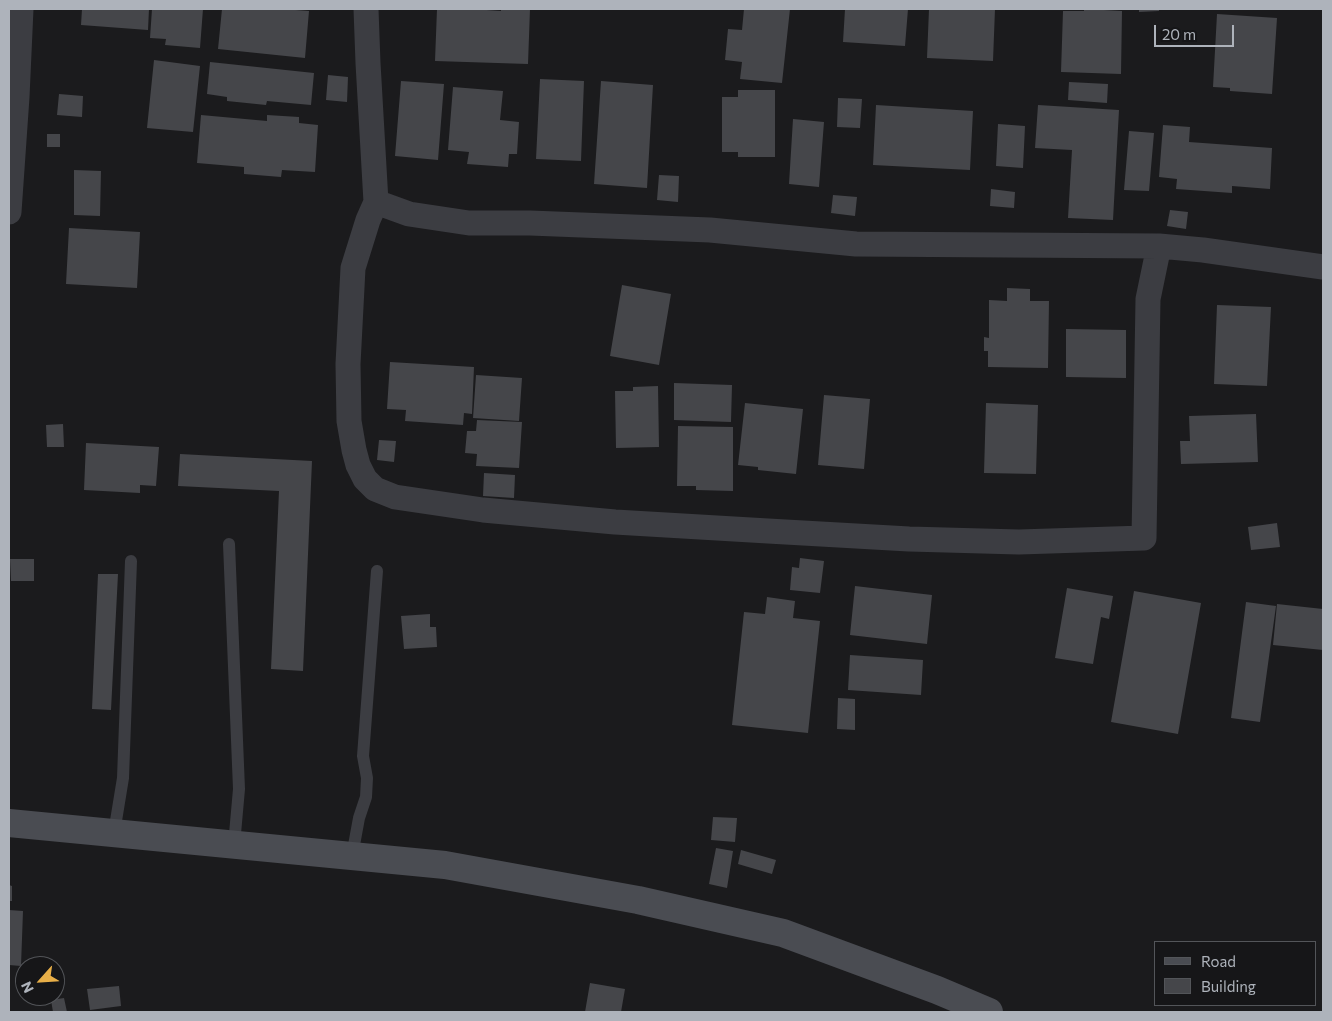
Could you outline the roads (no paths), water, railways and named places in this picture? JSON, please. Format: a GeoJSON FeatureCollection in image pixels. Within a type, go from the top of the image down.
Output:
{"type":"FeatureCollection","features":[{"type":"Feature","properties":{"kind":"main road"},"geometry":{"type":"LineString","coordinates":[[9,823],[445,864],[638,900],[783,932],[937,990],[989,1012]]}},
{"type":"Feature","properties":{"kind":"street"},"geometry":{"type":"LineString","coordinates":[[9,212],[11,150],[17,97],[21,9]]}},
{"type":"Feature","properties":{"kind":"street"},"geometry":{"type":"LineString","coordinates":[[366,9],[376,202],[368,220],[353,268],[348,364],[349,421],[358,465],[365,479],[375,489],[396,497],[483,510],[615,522],[909,539],[1019,542],[1144,538],[1148,300],[1159,246]]}},
{"type":"Feature","properties":{"kind":"street"},"geometry":{"type":"LineString","coordinates":[[376,202],[409,214],[469,223],[710,230],[856,244],[1159,246],[1203,250],[1323,267]]}},
{"type":"Feature","properties":{"kind":"lane"},"geometry":{"type":"LineString","coordinates":[[229,544],[239,789],[234,845]]}},
{"type":"Feature","properties":{"kind":"lane"},"geometry":{"type":"LineString","coordinates":[[114,833],[123,778],[131,561]]}},
{"type":"Feature","properties":{"kind":"lane"},"geometry":{"type":"LineString","coordinates":[[352,856],[359,818],[366,797],[367,778],[363,756],[377,571]]}}]}
